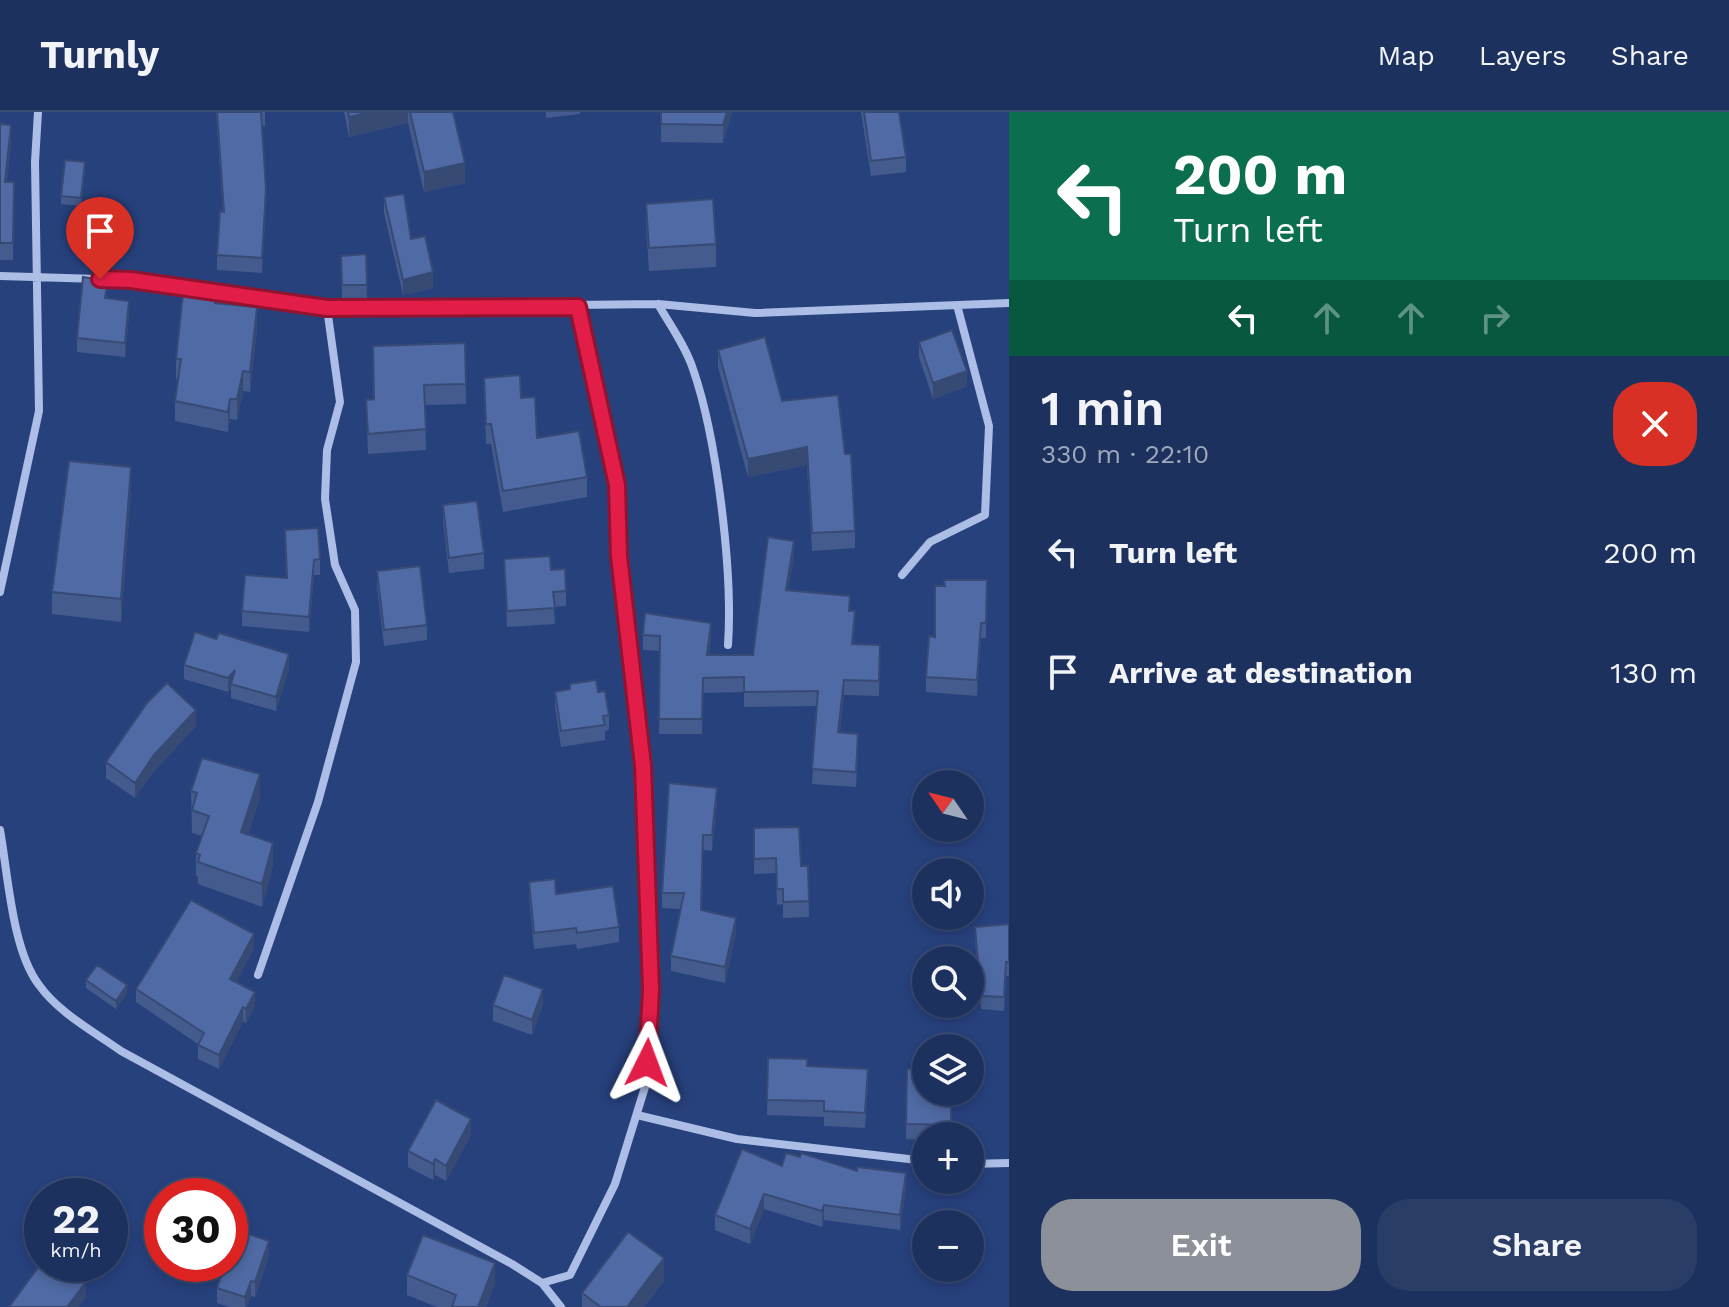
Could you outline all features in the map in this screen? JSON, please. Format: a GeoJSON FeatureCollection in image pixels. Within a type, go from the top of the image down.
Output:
{"type":"FeatureCollection","features":[{"type":"Feature","properties":{"kind":"street"},"geometry":{"type":"LineString","coordinates":[[0,592],[39,411],[38,112]]}},
{"type":"Feature","properties":{"kind":"street"},"geometry":{"type":"LineString","coordinates":[[0,276],[131,280],[327,308],[658,304],[755,313],[1009,303]]}},
{"type":"Feature","properties":{"kind":"street"},"geometry":{"type":"LineString","coordinates":[[658,304],[693,368],[711,449],[731,611],[728,645]]}},
{"type":"Feature","properties":{"kind":"street"},"geometry":{"type":"LineString","coordinates":[[902,575],[930,542],[985,515],[989,426],[957,305]]}},
{"type":"Feature","properties":{"kind":"street"},"geometry":{"type":"LineString","coordinates":[[542,1283],[570,1275],[615,1184],[645,1087],[651,990],[643,766],[619,556],[617,485],[578,307]]}},
{"type":"Feature","properties":{"kind":"street"},"geometry":{"type":"LineString","coordinates":[[258,975],[318,802],[356,662],[355,610],[335,565],[325,499],[327,450],[340,402],[327,308]]}},
{"type":"Feature","properties":{"kind":"street"},"geometry":{"type":"LineString","coordinates":[[0,830],[22,948],[38,984],[65,1012],[121,1051],[542,1283],[561,1307]]}},
{"type":"Feature","properties":{"kind":"street"},"geometry":{"type":"LineString","coordinates":[[637,1115],[737,1139],[912,1159]]}},
{"type":"Feature","properties":{"kind":"street"},"geometry":{"type":"LineString","coordinates":[[984,1164],[1009,1163]]}},
{"type":"Feature","properties":{"kind":"building"},"geometry":{"type":"Polygon","coordinates":[[[217,112],[261,112],[266,189],[262,258],[217,255],[220,211],[224,212],[217,112]]]}},
{"type":"Feature","properties":{"kind":"building"},"geometry":{"type":"Polygon","coordinates":[[[348,112],[370,112],[349,117],[348,112]]]}},
{"type":"Feature","properties":{"kind":"building"},"geometry":{"type":"Polygon","coordinates":[[[410,112],[453,112],[465,163],[424,172],[410,112]]]}},
{"type":"Feature","properties":{"kind":"building"},"geometry":{"type":"Polygon","coordinates":[[[661,112],[727,112],[723,125],[661,124],[661,112]]]}},
{"type":"Feature","properties":{"kind":"building"},"geometry":{"type":"Polygon","coordinates":[[[864,112],[899,112],[906,157],[871,161],[864,112]]]}},
{"type":"Feature","properties":{"kind":"building"},"geometry":{"type":"Polygon","coordinates":[[[0,124],[11,125],[5,182],[14,182],[13,243],[0,243],[0,124]]]}},
{"type":"Feature","properties":{"kind":"building"},"geometry":{"type":"Polygon","coordinates":[[[65,160],[85,162],[81,198],[61,196],[65,160]]]}},
{"type":"Feature","properties":{"kind":"building"},"geometry":{"type":"Polygon","coordinates":[[[404,194],[411,239],[425,236],[433,272],[403,280],[384,197],[404,194]]]}},
{"type":"Feature","properties":{"kind":"building"},"geometry":{"type":"Polygon","coordinates":[[[713,199],[716,244],[649,248],[646,204],[713,199]]]}},
{"type":"Feature","properties":{"kind":"building"},"geometry":{"type":"Polygon","coordinates":[[[366,254],[367,285],[342,285],[341,256],[366,254]]]}},
{"type":"Feature","properties":{"kind":"building"},"geometry":{"type":"Polygon","coordinates":[[[83,277],[108,281],[105,298],[129,301],[125,343],[77,338],[83,277]]]}},
{"type":"Feature","properties":{"kind":"building"},"geometry":{"type":"Polygon","coordinates":[[[183,293],[216,297],[215,303],[257,307],[250,372],[243,371],[237,399],[230,399],[228,412],[175,401],[181,359],[176,359],[183,293]]]}},
{"type":"Feature","properties":{"kind":"building"},"geometry":{"type":"Polygon","coordinates":[[[952,330],[967,371],[933,383],[919,342],[952,330]]]}},
{"type":"Feature","properties":{"kind":"building"},"geometry":{"type":"Polygon","coordinates":[[[765,337],[782,401],[838,395],[845,454],[851,454],[855,531],[812,533],[807,447],[748,459],[718,350],[765,337]]]}},
{"type":"Feature","properties":{"kind":"building"},"geometry":{"type":"Polygon","coordinates":[[[465,343],[466,384],[424,385],[426,429],[368,434],[366,400],[374,399],[373,346],[465,343]]]}},
{"type":"Feature","properties":{"kind":"building"},"geometry":{"type":"Polygon","coordinates":[[[520,375],[521,398],[535,397],[537,438],[579,431],[587,477],[503,491],[491,424],[486,424],[484,378],[520,375]]]}},
{"type":"Feature","properties":{"kind":"building"},"geometry":{"type":"Polygon","coordinates":[[[69,461],[131,467],[121,599],[52,592],[69,461]]]}},
{"type":"Feature","properties":{"kind":"building"},"geometry":{"type":"Polygon","coordinates":[[[477,501],[484,553],[449,558],[443,505],[477,501]]]}},
{"type":"Feature","properties":{"kind":"building"},"geometry":{"type":"Polygon","coordinates":[[[318,528],[320,559],[314,560],[309,617],[242,611],[245,575],[287,578],[285,530],[318,528]]]}},
{"type":"Feature","properties":{"kind":"building"},"geometry":{"type":"Polygon","coordinates":[[[768,537],[794,541],[786,590],[850,596],[849,611],[855,611],[852,644],[880,645],[879,681],[844,680],[838,732],[858,734],[856,772],[812,769],[818,691],[744,692],[744,677],[703,678],[702,719],[659,719],[660,636],[643,635],[645,613],[711,623],[707,655],[753,655],[768,537]]]}},
{"type":"Feature","properties":{"kind":"building"},"geometry":{"type":"Polygon","coordinates":[[[550,556],[551,570],[565,569],[566,591],[553,592],[555,608],[507,611],[504,559],[550,556]]]}},
{"type":"Feature","properties":{"kind":"building"},"geometry":{"type":"Polygon","coordinates":[[[420,566],[427,625],[384,630],[377,571],[420,566]]]}},
{"type":"Feature","properties":{"kind":"building"},"geometry":{"type":"Polygon","coordinates":[[[944,580],[987,580],[986,623],[981,623],[977,680],[926,677],[929,636],[935,637],[935,586],[945,586],[944,580]]]}},
{"type":"Feature","properties":{"kind":"building"},"geometry":{"type":"Polygon","coordinates":[[[195,632],[216,639],[219,633],[289,654],[276,697],[231,684],[235,670],[228,678],[184,665],[195,632]]]}},
{"type":"Feature","properties":{"kind":"building"},"geometry":{"type":"Polygon","coordinates":[[[596,680],[598,692],[605,691],[609,715],[603,716],[605,725],[561,731],[555,692],[570,689],[570,684],[596,680]]]}},
{"type":"Feature","properties":{"kind":"building"},"geometry":{"type":"Polygon","coordinates":[[[167,683],[196,710],[154,755],[135,783],[106,762],[147,703],[167,683]]]}},
{"type":"Feature","properties":{"kind":"building"},"geometry":{"type":"Polygon","coordinates":[[[202,758],[260,774],[241,832],[273,843],[262,884],[198,862],[200,855],[196,853],[209,816],[192,810],[197,793],[191,791],[202,758]]]}},
{"type":"Feature","properties":{"kind":"building"},"geometry":{"type":"Polygon","coordinates":[[[669,783],[717,788],[712,835],[703,835],[701,910],[736,918],[725,967],[671,956],[684,893],[662,893],[669,783]]]}},
{"type":"Feature","properties":{"kind":"building"},"geometry":{"type":"Polygon","coordinates":[[[799,827],[801,866],[808,866],[809,901],[783,902],[783,889],[777,889],[776,858],[754,859],[754,828],[799,827]]]}},
{"type":"Feature","properties":{"kind":"building"},"geometry":{"type":"Polygon","coordinates":[[[555,879],[556,894],[613,886],[619,927],[577,933],[576,928],[534,933],[529,882],[555,879]]]}},
{"type":"Feature","properties":{"kind":"building"},"geometry":{"type":"Polygon","coordinates":[[[191,900],[254,934],[230,979],[255,992],[246,1009],[243,1007],[219,1055],[198,1045],[204,1033],[136,989],[191,900]]]}},
{"type":"Feature","properties":{"kind":"building"},"geometry":{"type":"Polygon","coordinates":[[[1009,924],[1009,962],[1006,962],[1004,997],[984,996],[984,946],[977,946],[975,930],[984,930],[984,926],[1009,924]]]}},
{"type":"Feature","properties":{"kind":"building"},"geometry":{"type":"Polygon","coordinates":[[[97,965],[127,985],[116,1001],[86,980],[97,965]]]}},
{"type":"Feature","properties":{"kind":"building"},"geometry":{"type":"Polygon","coordinates":[[[504,975],[543,989],[532,1020],[493,1005],[504,975]]]}},
{"type":"Feature","properties":{"kind":"building"},"geometry":{"type":"Polygon","coordinates":[[[768,1058],[807,1059],[807,1066],[868,1069],[865,1113],[824,1111],[824,1101],[767,1100],[768,1058]]]}},
{"type":"Feature","properties":{"kind":"building"},"geometry":{"type":"Polygon","coordinates":[[[907,1069],[912,1069],[912,1106],[951,1106],[951,1122],[906,1124],[907,1069]]]}},
{"type":"Feature","properties":{"kind":"building"},"geometry":{"type":"Polygon","coordinates":[[[436,1100],[471,1119],[446,1166],[435,1159],[433,1164],[408,1151],[436,1100]]]}},
{"type":"Feature","properties":{"kind":"building"},"geometry":{"type":"Polygon","coordinates":[[[742,1149],[782,1166],[786,1153],[800,1157],[801,1153],[857,1171],[857,1167],[906,1173],[900,1215],[824,1205],[822,1211],[764,1194],[750,1229],[715,1215],[742,1149]]]}},
{"type":"Feature","properties":{"kind":"building"},"geometry":{"type":"Polygon","coordinates":[[[628,1232],[664,1258],[627,1307],[601,1307],[582,1293],[628,1232]]]}},
{"type":"Feature","properties":{"kind":"building"},"geometry":{"type":"Polygon","coordinates":[[[248,1234],[269,1241],[255,1282],[251,1281],[245,1297],[217,1288],[219,1282],[248,1282],[248,1234]]]}},
{"type":"Feature","properties":{"kind":"building"},"geometry":{"type":"Polygon","coordinates":[[[423,1235],[495,1263],[478,1307],[452,1307],[456,1295],[407,1275],[423,1235]]]}},
{"type":"Feature","properties":{"kind":"building"},"geometry":{"type":"Polygon","coordinates":[[[27,1282],[86,1282],[67,1307],[9,1307],[27,1282]]]}},
{"type":"Feature","properties":{"kind":"route"},"geometry":{"type":"LineString","coordinates":[[100,279],[131,280],[327,308],[578,307],[617,485],[619,556],[643,766],[651,990],[647,1063]]}}]}
